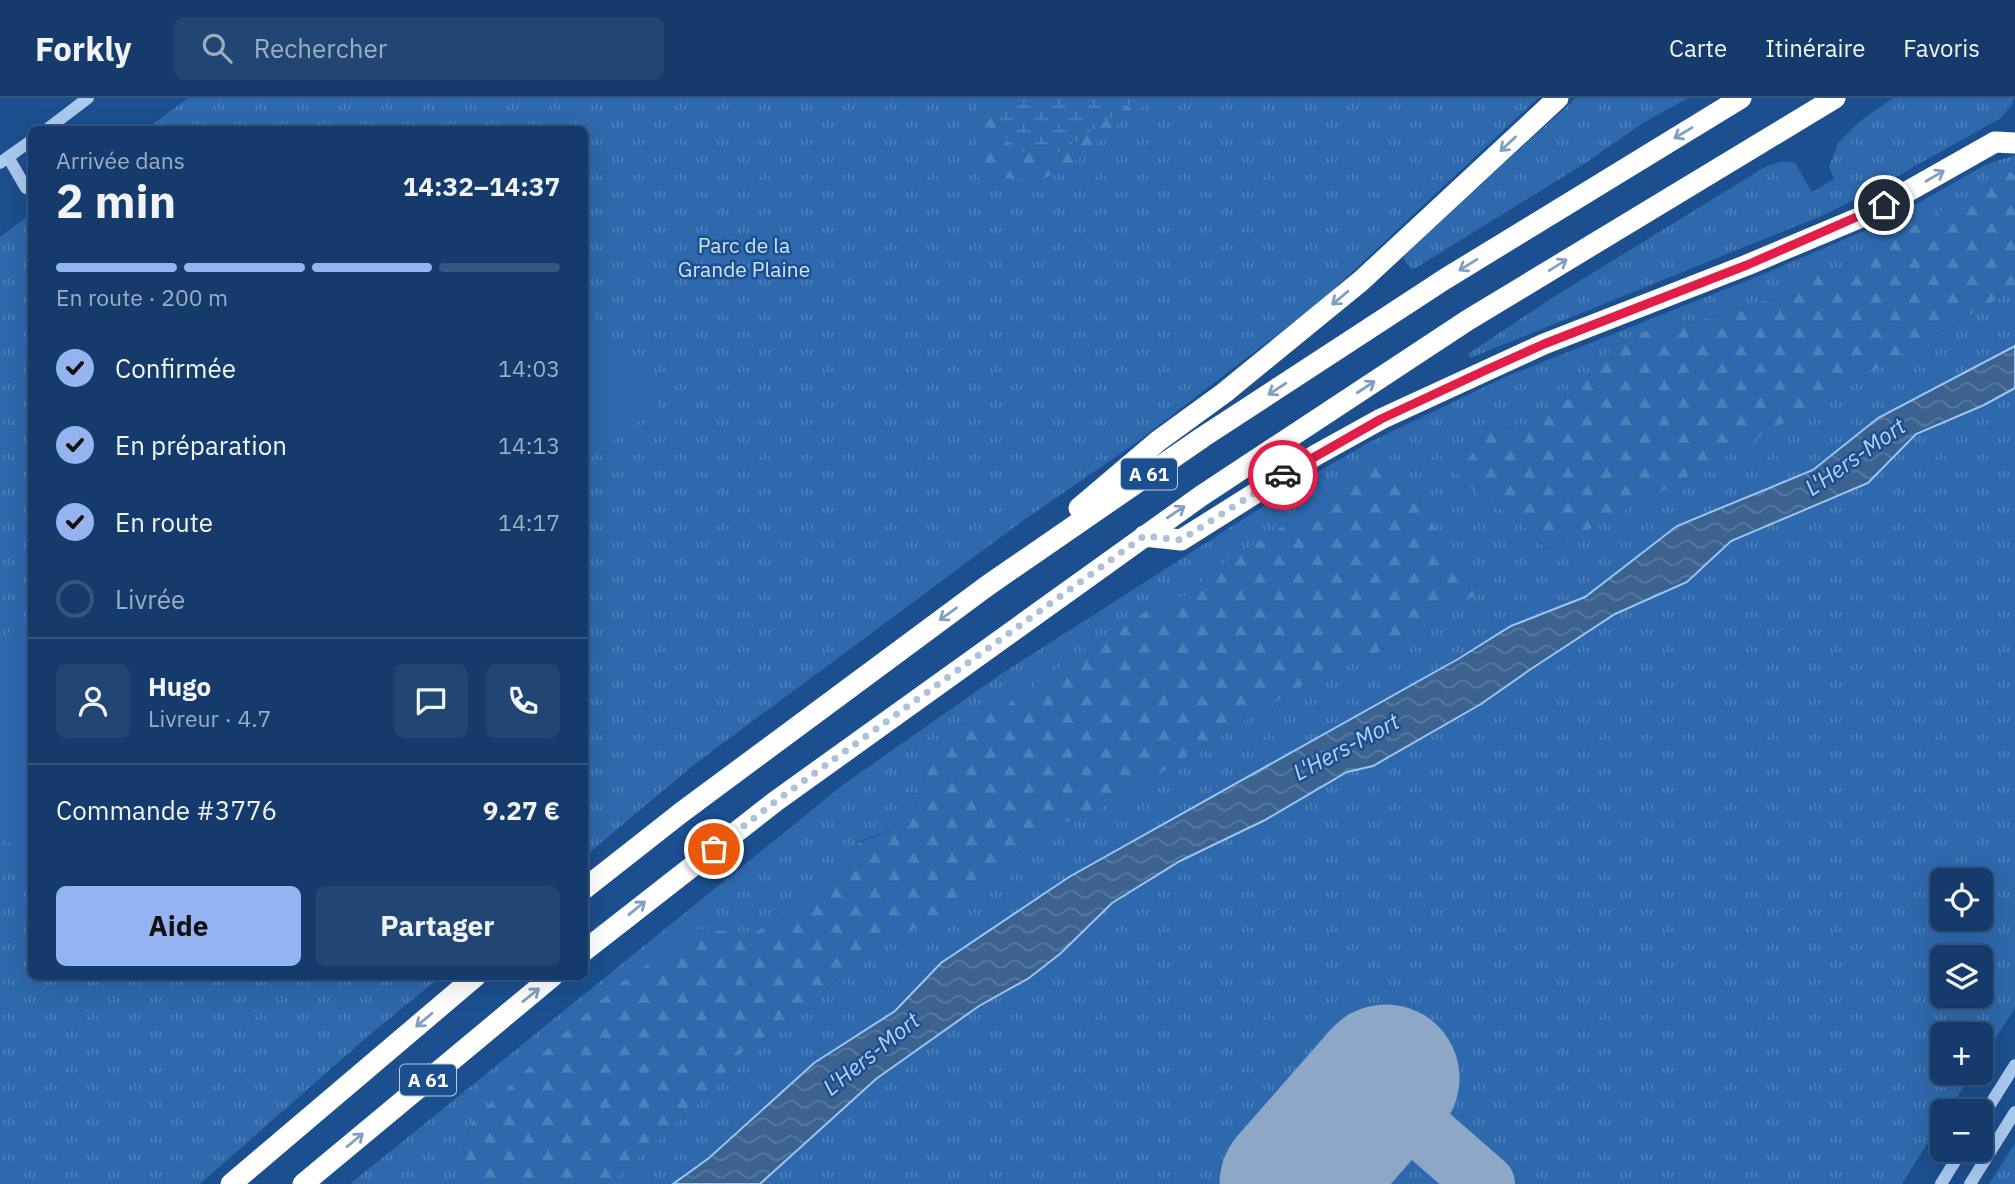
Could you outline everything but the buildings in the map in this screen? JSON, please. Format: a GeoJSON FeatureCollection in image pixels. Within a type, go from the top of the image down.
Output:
{"type":"FeatureCollection","features":[{"type":"Feature","properties":{"kind":"highway"},"geometry":{"type":"LineString","coordinates":[[987,586],[1158,441],[1234,385],[1362,281],[1558,98]]}},
{"type":"Feature","properties":{"kind":"highway","name":"A 61"},"geometry":{"type":"LineString","coordinates":[[588,886],[693,804],[987,586],[1203,437],[1445,279],[1741,98]]}},
{"type":"Feature","properties":{"kind":"highway","name":"A 61"},"geometry":{"type":"LineString","coordinates":[[588,948],[776,801],[1200,496],[1468,320],[1835,98]]}},
{"type":"Feature","properties":{"kind":"highway"},"geometry":{"type":"LineString","coordinates":[[1144,536],[1181,540],[1316,455],[1393,413],[1544,344],[1747,265],[1866,215],[2005,143],[2015,128]]}},
{"type":"Feature","properties":{"kind":"highway","name":"A 61"},"geometry":{"type":"LineString","coordinates":[[231,1184],[471,980]]}},
{"type":"Feature","properties":{"kind":"highway","name":"A 61"},"geometry":{"type":"LineString","coordinates":[[303,1184],[548,980]]}},
{"type":"Feature","properties":{"kind":"street"},"geometry":{"type":"LineString","coordinates":[[51,126],[88,98]]}},
{"type":"Feature","properties":{"kind":"street"},"geometry":{"type":"LineString","coordinates":[[26,188],[4,160],[28,143]]}},
{"type":"Feature","properties":{"kind":"street"},"geometry":{"type":"LineString","coordinates":[[1993,1100],[2015,1065]]}},
{"type":"Feature","properties":{"kind":"street"},"geometry":{"type":"LineString","coordinates":[[1970,1184],[2015,1112]]}},
{"type":"Feature","properties":{"kind":"street"},"geometry":{"type":"LineString","coordinates":[[1941,1184],[1955,1162]]}},
{"type":"Feature","properties":{"kind":"green space","name":"Parc de la Grande Plaine"},"geometry":{"type":"Polygon","coordinates":[[[188,98],[1538,98],[1321,301],[1137,442],[1024,520],[695,764],[588,853],[588,126],[150,126],[188,98]]]}},
{"type":"Feature","properties":{"kind":"green space"},"geometry":{"type":"Polygon","coordinates":[[[975,98],[1157,98],[1129,115],[1075,162],[1041,180],[995,178],[982,182],[972,169],[969,155],[982,130],[975,98]]]}},
{"type":"Feature","properties":{"kind":"green space"},"geometry":{"type":"Polygon","coordinates":[[[997,98],[1140,98],[1055,155],[1012,151],[996,115],[997,98]]]}},
{"type":"Feature","properties":{"kind":"green space"},"geometry":{"type":"Polygon","coordinates":[[[1576,98],[1688,98],[1643,123],[1584,164],[1414,269],[1408,266],[1404,254],[1576,98]]]}},
{"type":"Feature","properties":{"kind":"green space"},"geometry":{"type":"Polygon","coordinates":[[[1893,98],[2014,98],[2012,105],[2001,118],[1826,214],[1470,358],[1468,354],[1555,296],[1765,167],[1783,161],[1795,163],[1812,192],[1834,179],[1829,167],[1838,143],[1860,121],[1893,98]]]}},
{"type":"Feature","properties":{"kind":"green space"},"geometry":{"type":"Polygon","coordinates":[[[2015,155],[2015,172],[2003,173],[1973,195],[1861,253],[1839,271],[1806,277],[1779,297],[1676,328],[1636,333],[1616,345],[1573,395],[1523,425],[1490,431],[1483,499],[1516,518],[1547,550],[1682,480],[2015,289],[2015,346],[1878,418],[1813,470],[1677,526],[1584,597],[1511,626],[941,963],[895,1011],[814,1063],[709,1158],[673,1184],[609,1184],[700,1101],[744,1050],[808,1009],[856,959],[960,905],[1002,872],[1044,825],[1077,820],[1131,792],[1329,670],[1377,653],[1433,612],[1478,595],[1472,571],[1448,550],[1414,490],[1378,460],[1361,476],[1208,574],[1189,595],[1159,603],[1069,660],[1002,709],[945,731],[910,822],[858,842],[844,875],[753,934],[698,929],[622,982],[474,1117],[464,1145],[462,1172],[457,1184],[350,1184],[844,784],[1001,674],[1309,477],[1370,442],[1505,377],[1864,231],[1985,165],[2015,155]]]}},
{"type":"Feature","properties":{"kind":"green space"},"geometry":{"type":"Polygon","coordinates":[[[2015,172],[2015,289],[1666,489],[1547,550],[1516,518],[1483,499],[1457,473],[1490,431],[1523,425],[1573,395],[1616,345],[1636,333],[1676,328],[1779,297],[1806,277],[1839,271],[1861,253],[1973,195],[2003,173],[2015,172]]]}},
{"type":"Feature","properties":{"kind":"green space"},"geometry":{"type":"Polygon","coordinates":[[[28,216],[28,980],[436,980],[367,1037],[200,1184],[0,1184],[0,237],[28,216]]]}},
{"type":"Feature","properties":{"kind":"green space"},"geometry":{"type":"Polygon","coordinates":[[[588,309],[660,406],[588,460],[588,309]]]}},
{"type":"Feature","properties":{"kind":"green space"},"geometry":{"type":"Polygon","coordinates":[[[2015,388],[2015,1008],[1993,1042],[1993,1022],[1930,1022],[1930,1085],[1965,1085],[1956,1099],[1930,1099],[1930,1139],[1902,1184],[1510,1184],[1354,1046],[1232,1184],[760,1184],[876,1079],[979,1006],[1029,978],[1061,953],[1112,903],[1180,861],[1265,820],[1348,772],[1373,766],[1481,704],[1615,614],[1687,582],[1731,541],[1868,483],[1916,434],[1984,405],[2015,388]]]}},
{"type":"Feature","properties":{"kind":"green space"},"geometry":{"type":"Polygon","coordinates":[[[1378,459],[1414,490],[1448,550],[1472,571],[1479,595],[1433,612],[1377,653],[1329,670],[1131,792],[1077,820],[1044,825],[1002,872],[960,905],[856,959],[808,1009],[744,1050],[701,1101],[609,1184],[457,1184],[462,1172],[464,1145],[474,1117],[622,982],[698,929],[754,933],[844,875],[858,843],[910,822],[945,731],[1002,709],[1069,660],[1159,603],[1189,595],[1208,574],[1361,476],[1378,459]]]}},
{"type":"Feature","properties":{"kind":"green space"},"geometry":{"type":"Polygon","coordinates":[[[28,618],[28,869],[0,831],[0,640],[28,618]]]}},
{"type":"Feature","properties":{"kind":"green space"},"geometry":{"type":"Polygon","coordinates":[[[2015,1143],[2015,1184],[1989,1184],[2015,1143]]]}},
{"type":"Feature","properties":{"kind":"green space"},"geometry":{"type":"Polygon","coordinates":[[[1413,1152],[1427,1156],[1461,1184],[1358,1184],[1373,1166],[1413,1152]]]}},
{"type":"Feature","properties":{"kind":"water","name":"L'Hers-Mort"},"geometry":{"type":"Polygon","coordinates":[[[2015,346],[2015,388],[1984,405],[1916,434],[1868,483],[1731,541],[1687,582],[1615,614],[1481,704],[1373,766],[1347,772],[1265,820],[1180,861],[1112,903],[1061,953],[1029,978],[979,1006],[876,1079],[760,1184],[673,1184],[709,1158],[814,1063],[895,1011],[941,963],[1069,877],[1458,659],[1511,626],[1585,597],[1677,526],[1813,470],[1878,418],[2015,346]]]}},
{"type":"Feature","properties":{"kind":"taxiway"},"geometry":{"type":"LineString","coordinates":[[1343,1128],[1378,1112],[1404,1116],[1485,1184]]}},
{"type":"Feature","properties":{"kind":"runway"},"geometry":{"type":"LineString","coordinates":[[1293,1184],[1386,1078]]}},
{"type":"Feature","properties":{"kind":"way so far"},"geometry":{"type":"LineString","coordinates":[[714,849],[776,801],[1144,536],[1181,540],[1283,475]]}},
{"type":"Feature","properties":{"kind":"route"},"geometry":{"type":"LineString","coordinates":[[1283,475],[1381,419],[1486,370],[1544,344],[1747,265],[1884,205]]}}]}
